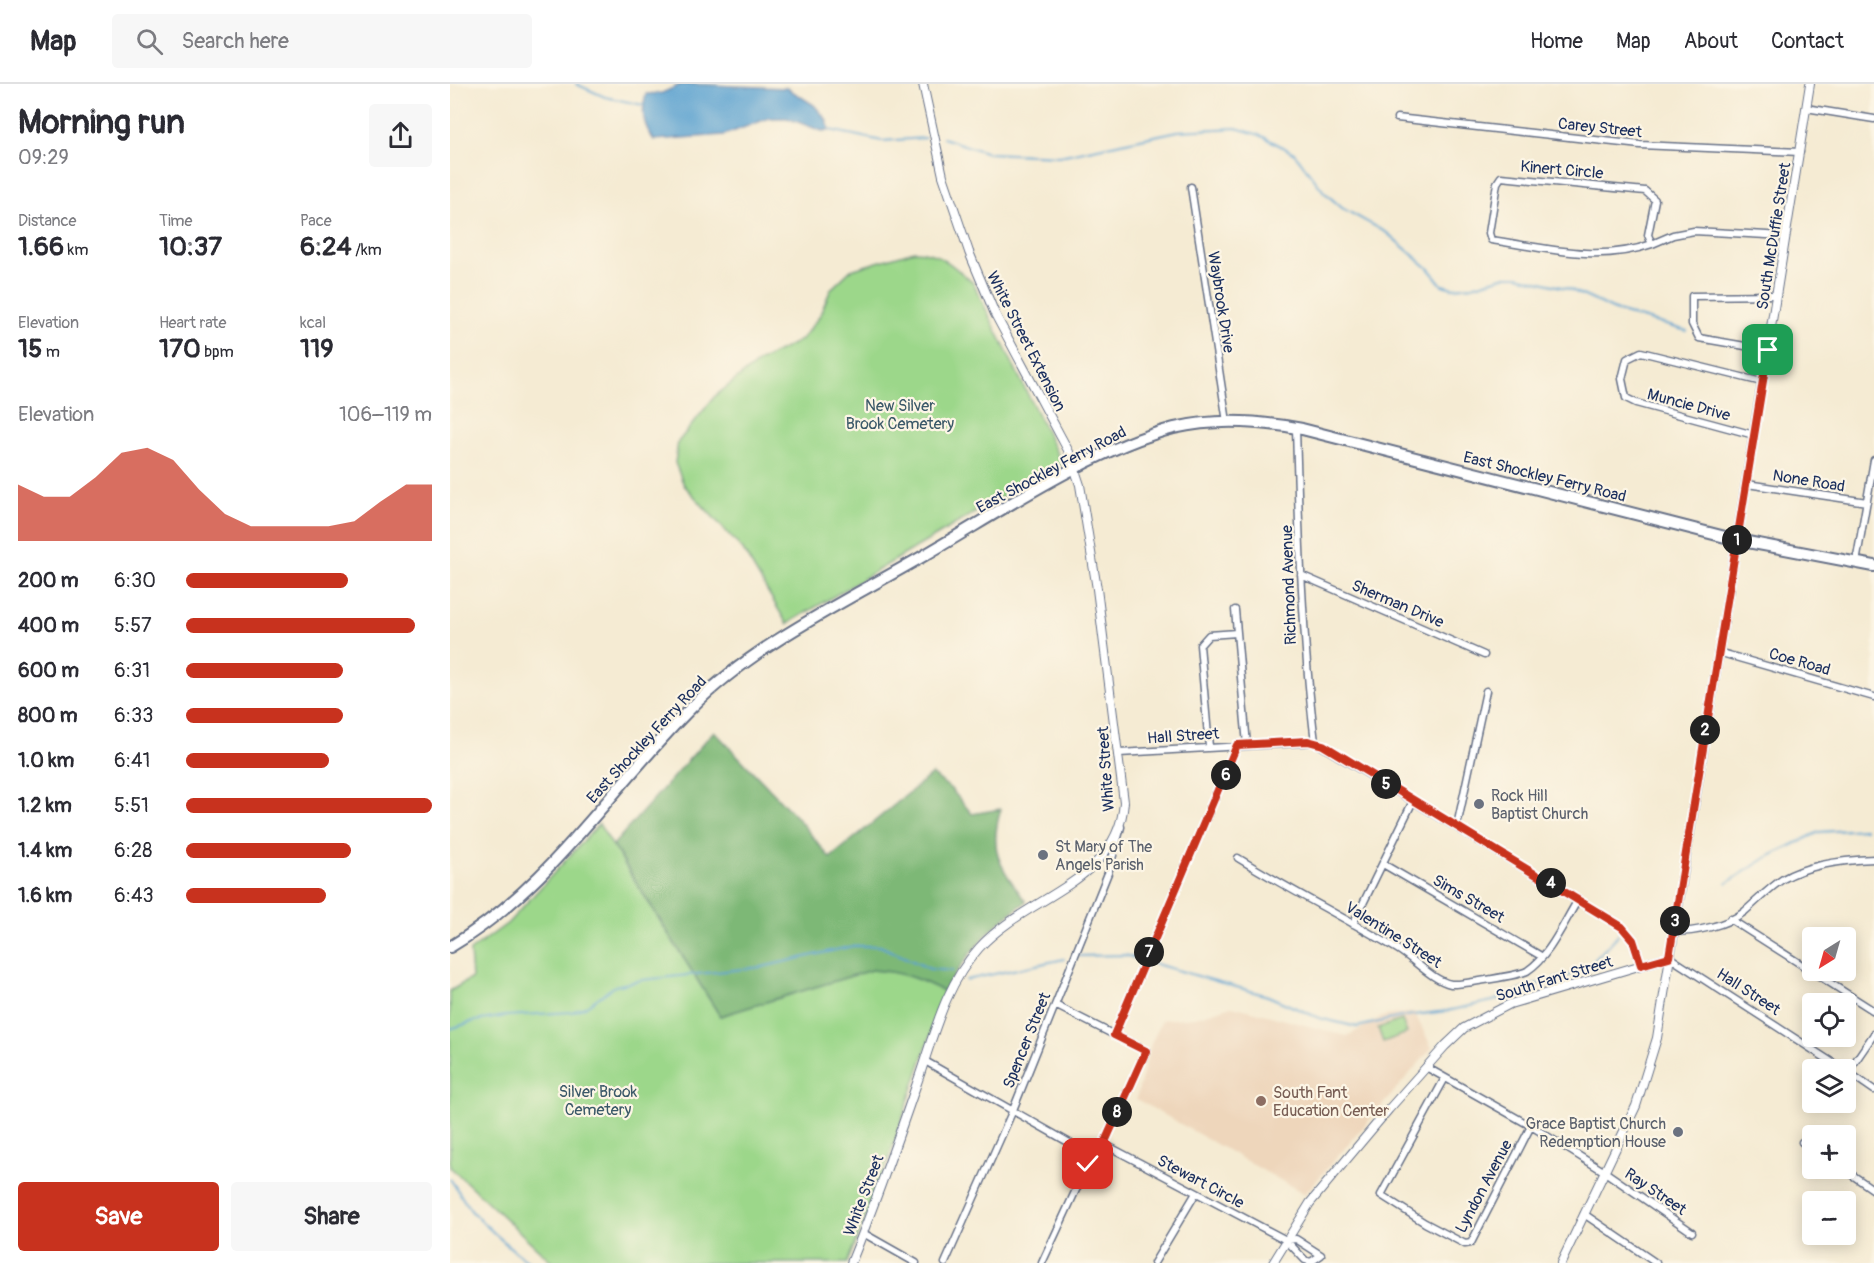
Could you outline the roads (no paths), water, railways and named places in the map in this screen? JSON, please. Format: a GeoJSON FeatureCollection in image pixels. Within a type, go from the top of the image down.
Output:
{"type":"FeatureCollection","features":[{"type":"Feature","properties":{"kind":"highway","name":"East Shockley Ferry Road"},"geometry":{"type":"LineString","coordinates":[[450,947],[493,918],[532,885],[680,720],[733,672],[791,633],[1076,469],[1111,451],[1155,434],[1186,426],[1227,422],[1296,428],[1737,540],[1874,566]]}},
{"type":"Feature","properties":{"kind":"street","name":"White Street Extension"},"geometry":{"type":"LineString","coordinates":[[923,84],[944,176],[969,252],[995,314],[1076,469]]}},
{"type":"Feature","properties":{"kind":"street","name":"South McDuffie Street"},"geometry":{"type":"LineString","coordinates":[[1562,1263],[1648,1073],[1657,1038],[1810,84]]}},
{"type":"Feature","properties":{"kind":"street"},"geometry":{"type":"LineString","coordinates":[[1806,108],[1874,119]]}},
{"type":"Feature","properties":{"kind":"street","name":"Carey Street"},"geometry":{"type":"LineString","coordinates":[[1397,118],[1640,145],[1800,152]]}},
{"type":"Feature","properties":{"kind":"street","name":"Kinert Circle"},"geometry":{"type":"LineString","coordinates":[[1652,244],[1648,235],[1655,200],[1645,191],[1501,177],[1497,183],[1489,233],[1491,240],[1599,255],[1636,250],[1652,244],[1672,235],[1694,231],[1785,236]]}},
{"type":"Feature","properties":{"kind":"street","name":"Waybrook Drive"},"geometry":{"type":"LineString","coordinates":[[1191,187],[1227,422]]}},
{"type":"Feature","properties":{"kind":"street"},"geometry":{"type":"LineString","coordinates":[[1768,350],[1699,338],[1692,324],[1692,296],[1777,295]]}},
{"type":"Feature","properties":{"kind":"street","name":"Muncie Drive"},"geometry":{"type":"LineString","coordinates":[[1754,435],[1636,404],[1626,398],[1623,391],[1624,365],[1627,359],[1641,352],[1762,382]]}},
{"type":"Feature","properties":{"kind":"street","name":"Richmond Avenue"},"geometry":{"type":"LineString","coordinates":[[1296,428],[1302,632],[1315,742]]}},
{"type":"Feature","properties":{"kind":"street"},"geometry":{"type":"LineString","coordinates":[[1856,563],[1874,460]]}},
{"type":"Feature","properties":{"kind":"street","name":"White Street"},"geometry":{"type":"LineString","coordinates":[[851,1263],[925,1061],[940,1011],[966,963],[1002,927],[1072,882],[1094,865],[1108,848],[1121,824],[1124,801],[1119,753],[1087,520],[1076,469]]}},
{"type":"Feature","properties":{"kind":"street","name":"None Road"},"geometry":{"type":"LineString","coordinates":[[1747,484],[1867,502]]}},
{"type":"Feature","properties":{"kind":"street","name":"Sherman Drive"},"geometry":{"type":"LineString","coordinates":[[1301,575],[1484,655]]}},
{"type":"Feature","properties":{"kind":"street"},"geometry":{"type":"LineString","coordinates":[[1236,610],[1247,745]]}},
{"type":"Feature","properties":{"kind":"street"},"geometry":{"type":"LineString","coordinates":[[1209,747],[1200,645],[1209,635],[1238,633]]}},
{"type":"Feature","properties":{"kind":"street","name":"Coe Road"},"geometry":{"type":"LineString","coordinates":[[1718,652],[1874,697]]}},
{"type":"Feature","properties":{"kind":"street"},"geometry":{"type":"LineString","coordinates":[[1457,826],[1486,691]]}},
{"type":"Feature","properties":{"kind":"street"},"geometry":{"type":"LineString","coordinates":[[1315,742],[1457,826],[1629,933],[1639,954],[1641,965]]}},
{"type":"Feature","properties":{"kind":"street","name":"Hall Street"},"geometry":{"type":"LineString","coordinates":[[1119,753],[1315,742]]}},
{"type":"Feature","properties":{"kind":"street"},"geometry":{"type":"LineString","coordinates":[[1114,1035],[1237,745]]}},
{"type":"Feature","properties":{"kind":"street"},"geometry":{"type":"LineString","coordinates":[[1353,924],[1413,801]]}},
{"type":"Feature","properties":{"kind":"street","name":"Spencer Street"},"geometry":{"type":"LineString","coordinates":[[945,1263],[1013,1110],[1116,853],[1121,824]]}},
{"type":"Feature","properties":{"kind":"street","name":"Valentine Street"},"geometry":{"type":"LineString","coordinates":[[1238,858],[1452,984],[1521,974],[1534,966],[1578,900]]}},
{"type":"Feature","properties":{"kind":"street"},"geometry":{"type":"LineString","coordinates":[[1673,932],[1704,929],[1730,919],[1742,913],[1781,880],[1798,872],[1836,863],[1874,859]]}},
{"type":"Feature","properties":{"kind":"street","name":"Sims Street"},"geometry":{"type":"LineString","coordinates":[[1383,864],[1541,956]]}},
{"type":"Feature","properties":{"kind":"street"},"geometry":{"type":"LineString","coordinates":[[1730,919],[1874,1011]]}},
{"type":"Feature","properties":{"kind":"street","name":"Hall Street"},"geometry":{"type":"LineString","coordinates":[[1669,957],[1827,1059]]}},
{"type":"Feature","properties":{"kind":"street","name":"South Fant Street"},"geometry":{"type":"LineString","coordinates":[[1274,1263],[1310,1203],[1426,1067],[1464,1028],[1494,1011],[1669,957]]}},
{"type":"Feature","properties":{"kind":"street"},"geometry":{"type":"LineString","coordinates":[[1042,1263],[1089,1159],[1104,1144],[1146,1051],[1055,1005]]}},
{"type":"Feature","properties":{"kind":"street"},"geometry":{"type":"LineString","coordinates":[[1856,1059],[1873,1038]]}},
{"type":"Feature","properties":{"kind":"street"},"geometry":{"type":"LineString","coordinates":[[925,1061],[1084,1151],[1089,1159]]}},
{"type":"Feature","properties":{"kind":"street","name":"Ray Street"},"geometry":{"type":"LineString","coordinates":[[1426,1067],[1531,1126],[1605,1172],[1692,1232]]}},
{"type":"Feature","properties":{"kind":"street","name":"Lyndon Avenue"},"geometry":{"type":"LineString","coordinates":[[1445,1078],[1382,1195],[1425,1224],[1465,1244],[1471,1243],[1531,1126]]}},
{"type":"Feature","properties":{"kind":"street","name":"Hall Street"},"geometry":{"type":"LineString","coordinates":[[1856,1078],[1874,1090]]}},
{"type":"Feature","properties":{"kind":"street","name":"Stewart Circle"},"geometry":{"type":"LineString","coordinates":[[1104,1144],[1286,1240],[1305,1260],[1311,1262],[1321,1255],[1296,1239],[1286,1240]]}},
{"type":"Feature","properties":{"kind":"street"},"geometry":{"type":"LineString","coordinates":[[1856,1178],[1874,1190]]}},
{"type":"Feature","properties":{"kind":"street"},"geometry":{"type":"LineString","coordinates":[[1154,1263],[1196,1193]]}},
{"type":"Feature","properties":{"kind":"street"},"geometry":{"type":"LineString","coordinates":[[1584,1214],[1656,1263]]}},
{"type":"Feature","properties":{"kind":"street"},"geometry":{"type":"LineString","coordinates":[[863,1233],[916,1263]]}},
{"type":"Feature","properties":{"kind":"water"},"geometry":{"type":"Polygon","coordinates":[[[682,84],[787,88],[814,105],[826,119],[830,130],[822,131],[787,118],[769,118],[724,135],[654,140],[647,129],[644,118],[646,94],[662,93],[682,84]]]}},
{"type":"Feature","properties":{"kind":"waterway"},"geometry":{"type":"LineString","coordinates":[[576,84],[605,97],[643,105]]}},
{"type":"Feature","properties":{"kind":"waterway"},"geometry":{"type":"LineString","coordinates":[[943,138],[988,153],[1060,156],[1178,131],[1236,128],[1260,135],[1294,153],[1324,192],[1342,208],[1387,233],[1428,268],[1442,285],[1453,288],[1472,286],[1506,276],[1518,276],[1569,289],[1617,311],[1687,331]]}},
{"type":"Feature","properties":{"kind":"waterway"},"geometry":{"type":"LineString","coordinates":[[830,130],[882,141],[925,138]]}},
{"type":"Feature","properties":{"kind":"waterway"},"geometry":{"type":"LineString","coordinates":[[1727,883],[1766,858],[1819,832],[1865,829]]}},
{"type":"Feature","properties":{"kind":"waterway"},"geometry":{"type":"LineString","coordinates":[[1152,963],[1268,996],[1319,1018],[1357,1027],[1493,1001],[1570,975],[1589,966],[1618,935]]}},
{"type":"Feature","properties":{"kind":"waterway"},"geometry":{"type":"LineString","coordinates":[[450,1029],[475,1021],[506,1016],[572,1012],[585,1007],[615,986],[642,980],[762,967],[853,946],[880,946],[930,969],[952,971]]}},
{"type":"Feature","properties":{"kind":"waterway"},"geometry":{"type":"LineString","coordinates":[[1079,956],[1125,955],[1138,959]]}},
{"type":"Feature","properties":{"kind":"waterway"},"geometry":{"type":"LineString","coordinates":[[966,980],[1064,959]]}},
{"type":"Feature","properties":{"kind":"waterway"},"geometry":{"type":"LineString","coordinates":[[450,1179],[474,1214],[530,1263]]}},
{"type":"Feature","properties":{"kind":"place","name":"Rock Hill Baptist Church"},"geometry":{"type":"Point","coordinates":[1479,804]}},
{"type":"Feature","properties":{"kind":"place","name":"St Mary of The Angels Parish"},"geometry":{"type":"Point","coordinates":[1043,855]}},
{"type":"Feature","properties":{"kind":"place","name":"South Fant Education Center"},"geometry":{"type":"Point","coordinates":[1261,1101]}},
{"type":"Feature","properties":{"kind":"place","name":"Grace Baptist Church Redemption House"},"geometry":{"type":"Point","coordinates":[1678,1132]}},
{"type":"Feature","properties":{"kind":"park label","name":"New Silver Brook Cemetery"},"geometry":{"type":"Point","coordinates":[900,414]}},
{"type":"Feature","properties":{"kind":"park label","name":"Silver Brook Cemetery"},"geometry":{"type":"Point","coordinates":[598,1100]}}]}
